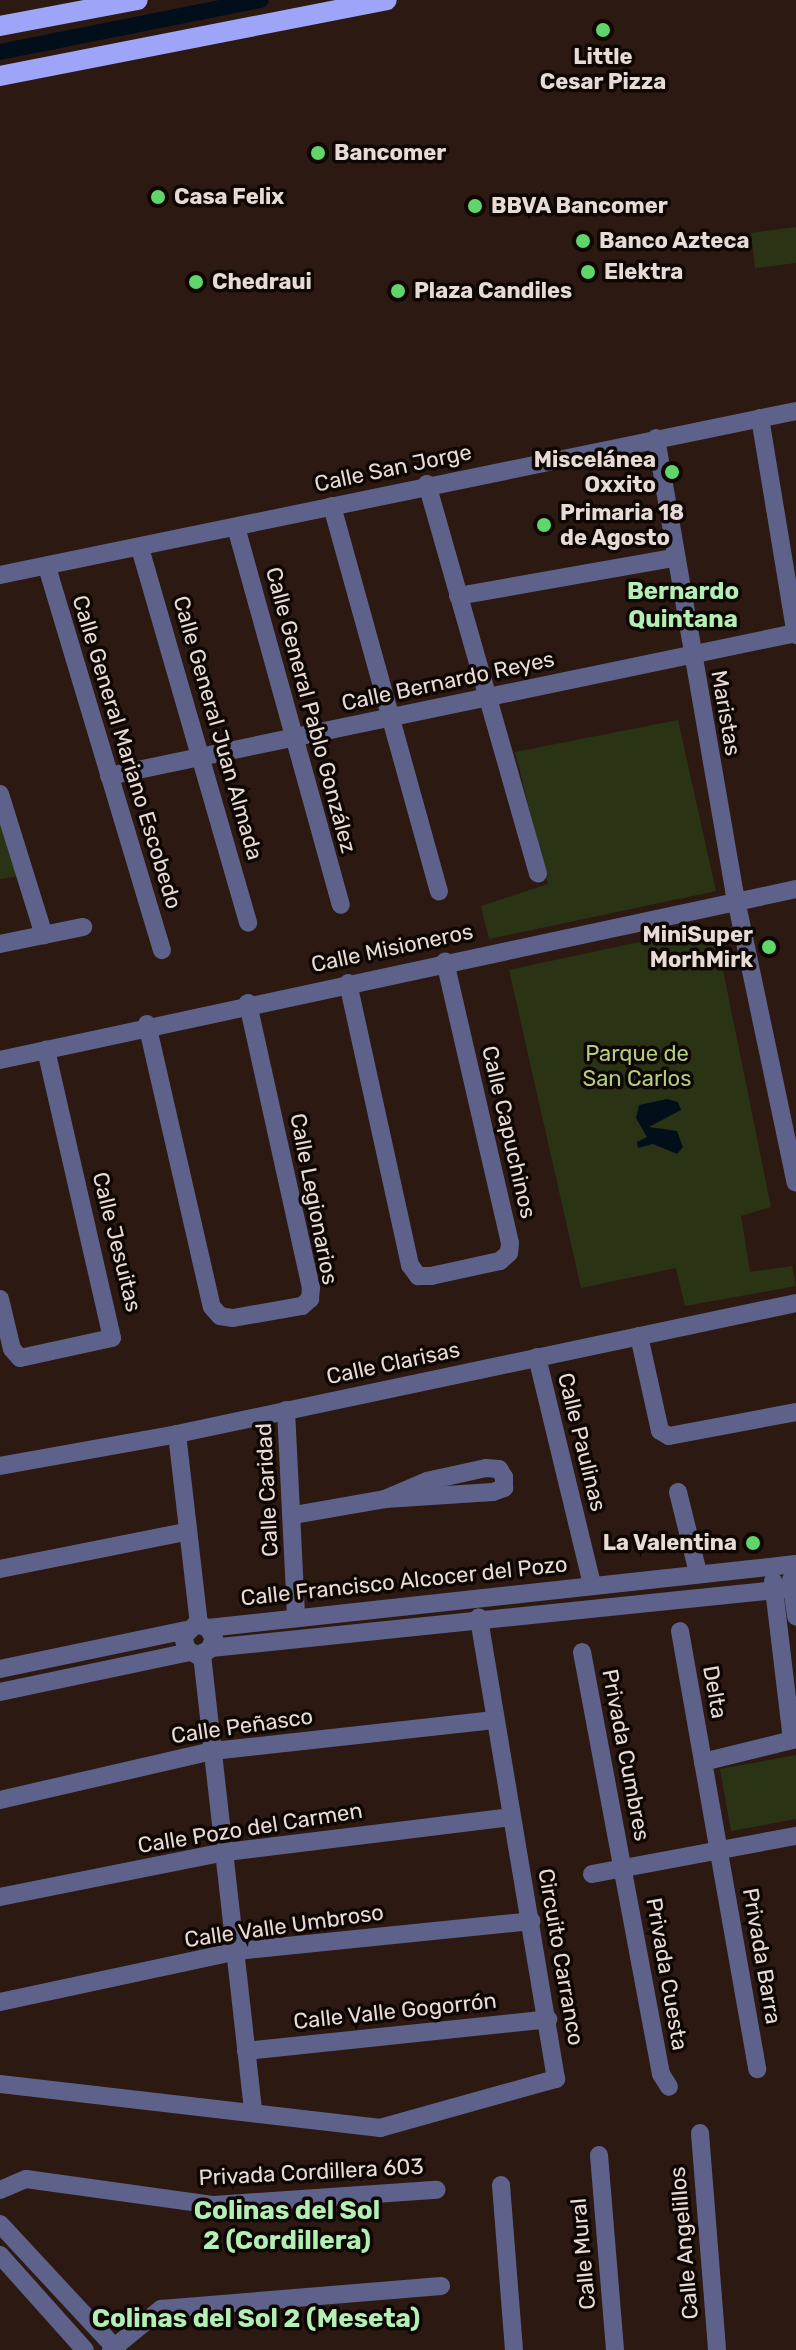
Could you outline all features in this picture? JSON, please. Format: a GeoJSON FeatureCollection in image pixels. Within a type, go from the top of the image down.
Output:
{"type":"FeatureCollection","features":[{"type":"Feature","properties":{"kind":"main road"},"geometry":{"type":"LineString","coordinates":[[0,26],[138,0]]}},
{"type":"Feature","properties":{"kind":"main road"},"geometry":{"type":"LineString","coordinates":[[0,76],[387,0]]}},
{"type":"Feature","properties":{"kind":"street","name":"Calle San Jorge"},"geometry":{"type":"LineString","coordinates":[[0,575],[140,548],[427,484],[796,411]]}},
{"type":"Feature","properties":{"kind":"street"},"geometry":{"type":"LineString","coordinates":[[760,418],[796,634]]}},
{"type":"Feature","properties":{"kind":"street","name":"Maristas"},"geometry":{"type":"LineString","coordinates":[[656,438],[674,558],[737,902],[796,1183]]}},
{"type":"Feature","properties":{"kind":"street"},"geometry":{"type":"LineString","coordinates":[[427,484],[538,874]]}},
{"type":"Feature","properties":{"kind":"street"},"geometry":{"type":"LineString","coordinates":[[332,506],[439,891]]}},
{"type":"Feature","properties":{"kind":"street","name":"Calle General Pablo González"},"geometry":{"type":"LineString","coordinates":[[236,527],[341,905]]}},
{"type":"Feature","properties":{"kind":"street","name":"Calle General Juan Almada"},"geometry":{"type":"LineString","coordinates":[[140,548],[204,755],[248,923]]}},
{"type":"Feature","properties":{"kind":"street"},"geometry":{"type":"LineString","coordinates":[[458,596],[674,558]]}},
{"type":"Feature","properties":{"kind":"street","name":"Calle General Mariano Escobedo"},"geometry":{"type":"LineString","coordinates":[[47,567],[162,950]]}},
{"type":"Feature","properties":{"kind":"street","name":"Calle Bernardo Reyes"},"geometry":{"type":"LineString","coordinates":[[109,776],[796,634]]}},
{"type":"Feature","properties":{"kind":"street"},"geometry":{"type":"LineString","coordinates":[[0,794],[44,935]]}},
{"type":"Feature","properties":{"kind":"street","name":"Calle Misioneros"},"geometry":{"type":"LineString","coordinates":[[0,1060],[147,1024],[796,889]]}},
{"type":"Feature","properties":{"kind":"street"},"geometry":{"type":"LineString","coordinates":[[0,944],[83,927]]}},
{"type":"Feature","properties":{"kind":"street","name":"Calle Capuchinos"},"geometry":{"type":"LineString","coordinates":[[348,983],[410,1265],[418,1276],[431,1276],[500,1261],[509,1253],[510,1243],[445,961]]}},
{"type":"Feature","properties":{"kind":"street","name":"Calle Legionarios"},"geometry":{"type":"LineString","coordinates":[[147,1024],[212,1307],[220,1316],[233,1318],[302,1306],[310,1299],[311,1288],[248,1003]]}},
{"type":"Feature","properties":{"kind":"street","name":"Calle Jesuitas"},"geometry":{"type":"LineString","coordinates":[[0,1299],[12,1349],[20,1358],[112,1338],[46,1049]]}},
{"type":"Feature","properties":{"kind":"street","name":"Calle Clarisas"},"geometry":{"type":"LineString","coordinates":[[0,1466],[177,1434],[796,1303]]}},
{"type":"Feature","properties":{"kind":"street"},"geometry":{"type":"LineString","coordinates":[[639,1336],[660,1431],[669,1436],[796,1412]]}},
{"type":"Feature","properties":{"kind":"street","name":"Calle Paulinas"},"geometry":{"type":"LineString","coordinates":[[537,1357],[592,1584]]}},
{"type":"Feature","properties":{"kind":"street","name":"Calle Caridad"},"geometry":{"type":"LineString","coordinates":[[286,1410],[294,1515],[296,1616]]}},
{"type":"Feature","properties":{"kind":"street"},"geometry":{"type":"LineString","coordinates":[[177,1434],[253,2113]]}},
{"type":"Feature","properties":{"kind":"street"},"geometry":{"type":"LineString","coordinates":[[294,1515],[385,1499],[493,1492],[504,1488],[504,1477],[499,1469],[486,1468],[427,1481],[385,1499]]}},
{"type":"Feature","properties":{"kind":"street"},"geometry":{"type":"LineString","coordinates":[[678,1492],[698,1573]]}},
{"type":"Feature","properties":{"kind":"street"},"geometry":{"type":"LineString","coordinates":[[0,1569],[186,1532]]}},
{"type":"Feature","properties":{"kind":"street"},"geometry":{"type":"LineString","coordinates":[[703,1762],[792,1740],[785,1565]]}},
{"type":"Feature","properties":{"kind":"street","name":"Calle Francisco Alcocer del Pozo"},"geometry":{"type":"LineString","coordinates":[[0,1669],[198,1627],[785,1565]]}},
{"type":"Feature","properties":{"kind":"street"},"geometry":{"type":"LineString","coordinates":[[787,1589],[796,1617]]}},
{"type":"Feature","properties":{"kind":"street","name":"Calle Francisco Alcocer del Pozo"},"geometry":{"type":"LineString","coordinates":[[0,1692],[201,1652],[479,1617],[787,1589]]}},
{"type":"Feature","properties":{"kind":"street","name":"Circuito Carranco"},"geometry":{"type":"LineString","coordinates":[[2,2081],[253,2113],[396,2127],[548,2084],[557,2071],[510,1817],[479,1617]]}},
{"type":"Feature","properties":{"kind":"street"},"geometry":{"type":"LineString","coordinates":[[198,1627],[183,1644],[201,1652]]}},
{"type":"Feature","properties":{"kind":"street","name":"Delta"},"geometry":{"type":"LineString","coordinates":[[680,1631],[719,1850]]}},
{"type":"Feature","properties":{"kind":"street","name":"Privada Cumbres"},"geometry":{"type":"LineString","coordinates":[[582,1652],[624,1867]]}},
{"type":"Feature","properties":{"kind":"street","name":"Calle Peñasco"},"geometry":{"type":"LineString","coordinates":[[0,1800],[213,1751],[494,1720]]}},
{"type":"Feature","properties":{"kind":"street","name":"Calle Pozo del Carmen"},"geometry":{"type":"LineString","coordinates":[[0,1897],[226,1852],[510,1817]]}},
{"type":"Feature","properties":{"kind":"street"},"geometry":{"type":"LineString","coordinates":[[592,1874],[796,1836]]}},
{"type":"Feature","properties":{"kind":"street","name":"Privada Barra"},"geometry":{"type":"LineString","coordinates":[[719,1850],[757,2069]]}},
{"type":"Feature","properties":{"kind":"street","name":"Privada Cuesta"},"geometry":{"type":"LineString","coordinates":[[624,1867],[661,2074],[669,2087]]}},
{"type":"Feature","properties":{"kind":"street","name":"Calle Valle Umbroso"},"geometry":{"type":"LineString","coordinates":[[0,2002],[237,1951],[531,1921]]}},
{"type":"Feature","properties":{"kind":"street","name":"Calle Valle Gogorrón"},"geometry":{"type":"LineString","coordinates":[[246,2051],[548,2019]]}},
{"type":"Feature","properties":{"kind":"street","name":"Calle Angelillos"},"geometry":{"type":"LineString","coordinates":[[700,2133],[717,2350]]}},
{"type":"Feature","properties":{"kind":"street","name":"Calle Mural"},"geometry":{"type":"LineString","coordinates":[[599,2155],[615,2350]]}},
{"type":"Feature","properties":{"kind":"street","name":"Privada Cordillera 603"},"geometry":{"type":"LineString","coordinates":[[0,2190],[26,2179],[214,2205],[436,2190]]}},
{"type":"Feature","properties":{"kind":"street"},"geometry":{"type":"LineString","coordinates":[[501,2185],[514,2350]]}},
{"type":"Feature","properties":{"kind":"street"},"geometry":{"type":"LineString","coordinates":[[0,2224],[114,2349],[161,2309],[441,2286]]}},
{"type":"Feature","properties":{"kind":"street"},"geometry":{"type":"LineString","coordinates":[[0,2255],[85,2350]]}},
{"type":"Feature","properties":{"kind":"green space"},"geometry":{"type":"Polygon","coordinates":[[[796,227],[796,263],[755,268],[751,233],[796,227]]]}},
{"type":"Feature","properties":{"kind":"green space"},"geometry":{"type":"Polygon","coordinates":[[[678,720],[716,891],[489,939],[481,906],[548,884],[515,752],[678,720]]]}},
{"type":"Feature","properties":{"kind":"green space"},"geometry":{"type":"Polygon","coordinates":[[[0,809],[19,876],[0,879],[0,809]]]}},
{"type":"Feature","properties":{"kind":"green space","name":"Parque de San Carlos"},"geometry":{"type":"Polygon","coordinates":[[[714,926],[771,1207],[741,1216],[750,1272],[792,1266],[796,1286],[685,1306],[676,1268],[581,1288],[509,970],[714,926]]]}},
{"type":"Feature","properties":{"kind":"green space"},"geometry":{"type":"Polygon","coordinates":[[[796,1755],[796,1819],[731,1831],[720,1769],[796,1755]]]}},
{"type":"Feature","properties":{"kind":"water"},"geometry":{"type":"Polygon","coordinates":[[[667,1099],[678,1102],[681,1110],[649,1127],[677,1131],[683,1147],[677,1154],[653,1144],[638,1148],[637,1142],[647,1137],[636,1118],[639,1105],[667,1099]]]}},
{"type":"Feature","properties":{"kind":"waterway"},"geometry":{"type":"LineString","coordinates":[[0,52],[261,0]]}},
{"type":"Feature","properties":{"kind":"place","name":"Little Cesar Pizza"},"geometry":{"type":"Point","coordinates":[603,30]}},
{"type":"Feature","properties":{"kind":"place","name":"Bancomer"},"geometry":{"type":"Point","coordinates":[318,153]}},
{"type":"Feature","properties":{"kind":"place","name":"Casa Felix"},"geometry":{"type":"Point","coordinates":[158,197]}},
{"type":"Feature","properties":{"kind":"place","name":"BBVA Bancomer"},"geometry":{"type":"Point","coordinates":[475,206]}},
{"type":"Feature","properties":{"kind":"place","name":"Banco Azteca"},"geometry":{"type":"Point","coordinates":[583,241]}},
{"type":"Feature","properties":{"kind":"place","name":"Elektra"},"geometry":{"type":"Point","coordinates":[588,272]}},
{"type":"Feature","properties":{"kind":"place","name":"Chedraui"},"geometry":{"type":"Point","coordinates":[196,282]}},
{"type":"Feature","properties":{"kind":"place","name":"Plaza Candiles"},"geometry":{"type":"Point","coordinates":[398,291]}},
{"type":"Feature","properties":{"kind":"place","name":"Miscelánea Oxxito"},"geometry":{"type":"Point","coordinates":[672,472]}},
{"type":"Feature","properties":{"kind":"place","name":"Primaria 18 de Agosto"},"geometry":{"type":"Point","coordinates":[544,525]}},
{"type":"Feature","properties":{"kind":"place","name":"MiniSuper MorhMirk"},"geometry":{"type":"Point","coordinates":[769,947]}},
{"type":"Feature","properties":{"kind":"place","name":"La Valentina"},"geometry":{"type":"Point","coordinates":[753,1543]}},
{"type":"Feature","properties":{"kind":"district","name":"Bernardo Quintana"},"geometry":{"type":"Point","coordinates":[683,606]}},
{"type":"Feature","properties":{"kind":"district","name":"Colinas del Sol 2 (Cordillera)"},"geometry":{"type":"Point","coordinates":[287,2226]}},
{"type":"Feature","properties":{"kind":"district","name":"Colinas del Sol 2 (Meseta)"},"geometry":{"type":"Point","coordinates":[256,2319]}}]}
